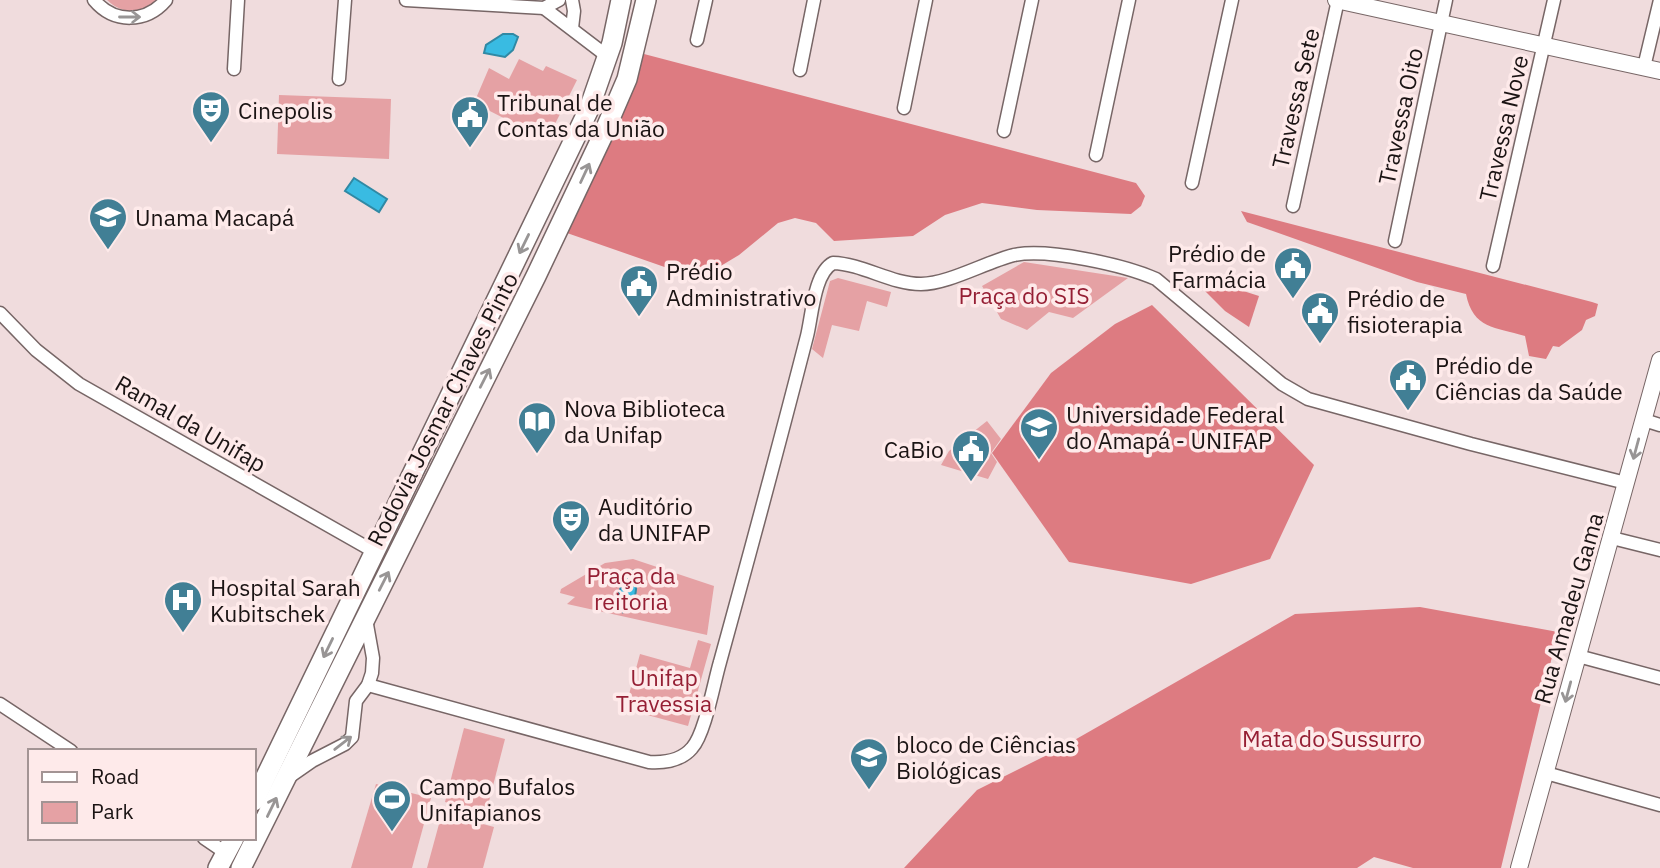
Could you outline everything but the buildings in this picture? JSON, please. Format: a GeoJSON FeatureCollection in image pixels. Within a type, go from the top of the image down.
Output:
{"type":"FeatureCollection","features":[{"type":"Feature","properties":{"kind":"main road","name":"Rodovia Josmar Chaves Pinto"},"geometry":{"type":"LineString","coordinates":[[256,797],[589,109],[607,56],[621,0]]}},
{"type":"Feature","properties":{"kind":"main road","name":"Rodovia Josmar Chaves Pinto"},"geometry":{"type":"LineString","coordinates":[[256,838],[536,276],[602,137],[627,79],[646,0]]}},
{"type":"Feature","properties":{"kind":"main road","name":"Rodovia Josmar Chaves Pinto"},"geometry":{"type":"LineString","coordinates":[[241,868],[255,840]]}},
{"type":"Feature","properties":{"kind":"street"},"geometry":{"type":"LineString","coordinates":[[94,0],[111,14],[127,18],[152,13],[166,0]]}},
{"type":"Feature","properties":{"kind":"street"},"geometry":{"type":"LineString","coordinates":[[234,69],[238,0]]}},
{"type":"Feature","properties":{"kind":"street"},"geometry":{"type":"LineString","coordinates":[[339,79],[345,0]]}},
{"type":"Feature","properties":{"kind":"street"},"geometry":{"type":"LineString","coordinates":[[406,0],[544,8],[559,0]]}},
{"type":"Feature","properties":{"kind":"street"},"geometry":{"type":"LineString","coordinates":[[572,0],[572,28]]}},
{"type":"Feature","properties":{"kind":"street"},"geometry":{"type":"LineString","coordinates":[[697,40],[706,0]]}},
{"type":"Feature","properties":{"kind":"street"},"geometry":{"type":"LineString","coordinates":[[800,70],[814,0]]}},
{"type":"Feature","properties":{"kind":"street"},"geometry":{"type":"LineString","coordinates":[[904,108],[926,0]]}},
{"type":"Feature","properties":{"kind":"street"},"geometry":{"type":"LineString","coordinates":[[1004,131],[1032,0]]}},
{"type":"Feature","properties":{"kind":"street"},"geometry":{"type":"LineString","coordinates":[[1096,155],[1129,0]]}},
{"type":"Feature","properties":{"kind":"street"},"geometry":{"type":"LineString","coordinates":[[1192,183],[1232,0]]}},
{"type":"Feature","properties":{"kind":"street"},"geometry":{"type":"LineString","coordinates":[[1338,0],[1652,69],[1660,0]]}},
{"type":"Feature","properties":{"kind":"street","name":"Travessa Sete"},"geometry":{"type":"LineString","coordinates":[[1293,206],[1338,0]]}},
{"type":"Feature","properties":{"kind":"street","name":"Travessa Oito"},"geometry":{"type":"LineString","coordinates":[[1395,241],[1446,0]]}},
{"type":"Feature","properties":{"kind":"street","name":"Travessa Nove"},"geometry":{"type":"LineString","coordinates":[[1493,266],[1554,0]]}},
{"type":"Feature","properties":{"kind":"street"},"geometry":{"type":"LineString","coordinates":[[544,8],[607,56]]}},
{"type":"Feature","properties":{"kind":"street"},"geometry":{"type":"LineString","coordinates":[[368,685],[649,762],[671,761],[691,750],[700,734],[726,640],[807,334],[820,275],[833,263],[905,283],[923,284],[1024,254],[1099,262],[1142,272],[1156,279],[1282,384],[1308,399],[1626,483]]}},
{"type":"Feature","properties":{"kind":"street","name":"Ramal da Unifap"},"geometry":{"type":"LineString","coordinates":[[0,313],[52,364],[79,384],[375,552]]}},
{"type":"Feature","properties":{"kind":"street","name":"Rua Amadeu Gama"},"geometry":{"type":"LineString","coordinates":[[1519,868],[1660,360]]}},
{"type":"Feature","properties":{"kind":"street"},"geometry":{"type":"LineString","coordinates":[[1644,420],[1660,425]]}},
{"type":"Feature","properties":{"kind":"street"},"geometry":{"type":"LineString","coordinates":[[1612,538],[1660,550]]}},
{"type":"Feature","properties":{"kind":"street"},"geometry":{"type":"LineString","coordinates":[[285,779],[345,744],[352,737],[356,702],[368,685],[372,673],[373,658],[365,618]]}},
{"type":"Feature","properties":{"kind":"street"},"geometry":{"type":"LineString","coordinates":[[1578,656],[1660,678]]}},
{"type":"Feature","properties":{"kind":"street"},"geometry":{"type":"LineString","coordinates":[[0,704],[68,749]]}},
{"type":"Feature","properties":{"kind":"street"},"geometry":{"type":"LineString","coordinates":[[1546,773],[1660,804]]}},
{"type":"Feature","properties":{"kind":"street"},"geometry":{"type":"LineString","coordinates":[[207,840],[226,853]]}},
{"type":"Feature","properties":{"kind":"green space"},"geometry":{"type":"Polygon","coordinates":[[[107,0],[163,0],[149,9],[135,12],[121,9],[107,0]]]}},
{"type":"Feature","properties":{"kind":"green space"},"geometry":{"type":"Polygon","coordinates":[[[644,54],[1136,183],[1145,196],[1141,206],[1131,214],[1037,210],[982,203],[945,215],[913,236],[834,241],[816,223],[795,218],[778,223],[739,255],[699,279],[567,233],[611,141],[644,54]]]}},
{"type":"Feature","properties":{"kind":"green space"},"geometry":{"type":"Polygon","coordinates":[[[519,59],[543,71],[546,66],[577,80],[547,140],[474,103],[489,68],[509,79],[519,59]]]}},
{"type":"Feature","properties":{"kind":"green space"},"geometry":{"type":"Polygon","coordinates":[[[279,95],[391,99],[389,159],[277,154],[279,95]]]}},
{"type":"Feature","properties":{"kind":"green space"},"geometry":{"type":"Polygon","coordinates":[[[1241,211],[1592,302],[1598,304],[1595,316],[1586,320],[1582,330],[1559,347],[1553,346],[1546,359],[1529,356],[1525,336],[1487,325],[1474,314],[1466,294],[1417,282],[1247,222],[1241,211]]]}},
{"type":"Feature","properties":{"kind":"green space","name":"Praça do SIS"},"geometry":{"type":"Polygon","coordinates":[[[1024,262],[1128,278],[1073,318],[1049,312],[1027,330],[1001,319],[982,286],[1024,262]]]}},
{"type":"Feature","properties":{"kind":"green space"},"geometry":{"type":"Polygon","coordinates":[[[1187,273],[1259,296],[1249,327],[1225,311],[1187,273]]]}},
{"type":"Feature","properties":{"kind":"green space"},"geometry":{"type":"Polygon","coordinates":[[[838,278],[891,292],[887,307],[867,301],[859,331],[832,325],[823,358],[812,349],[830,281],[838,278]]]}},
{"type":"Feature","properties":{"kind":"green space"},"geometry":{"type":"Polygon","coordinates":[[[1152,305],[1314,465],[1270,559],[1191,584],[1069,562],[992,453],[1051,373],[1115,324],[1152,305]]]}},
{"type":"Feature","properties":{"kind":"green space"},"geometry":{"type":"Polygon","coordinates":[[[987,421],[1001,439],[991,453],[997,462],[988,479],[941,465],[949,451],[987,421]]]}},
{"type":"Feature","properties":{"kind":"green space","name":"Praça da reitoria"},"geometry":{"type":"Polygon","coordinates":[[[633,559],[714,586],[707,635],[567,604],[575,597],[560,593],[561,589],[605,563],[633,559]]]}},
{"type":"Feature","properties":{"kind":"green space","name":"Mata do Sussurro"},"geometry":{"type":"Polygon","coordinates":[[[1420,607],[1558,632],[1501,868],[1413,868],[1374,857],[1357,868],[904,868],[977,790],[1057,750],[1295,614],[1420,607]]]}},
{"type":"Feature","properties":{"kind":"green space","name":"Unifap Travessia"},"geometry":{"type":"Polygon","coordinates":[[[698,640],[711,644],[688,726],[625,709],[640,654],[690,668],[698,640]]]}},
{"type":"Feature","properties":{"kind":"green space"},"geometry":{"type":"Polygon","coordinates":[[[464,728],[505,739],[486,813],[445,802],[464,728]]]}},
{"type":"Feature","properties":{"kind":"green space","name":"Campo Bufalos Unifapianos"},"geometry":{"type":"Polygon","coordinates":[[[376,784],[431,798],[412,868],[351,868],[376,784]]]}},
{"type":"Feature","properties":{"kind":"green space"},"geometry":{"type":"Polygon","coordinates":[[[442,813],[494,827],[483,868],[427,868],[442,813]]]}},
{"type":"Feature","properties":{"kind":"water"},"geometry":{"type":"Polygon","coordinates":[[[503,34],[518,37],[513,50],[505,57],[484,53],[486,45],[503,34]]]}},
{"type":"Feature","properties":{"kind":"water"},"geometry":{"type":"Polygon","coordinates":[[[354,178],[387,199],[379,212],[345,191],[354,178]]]}},
{"type":"Feature","properties":{"kind":"water"},"geometry":{"type":"Polygon","coordinates":[[[633,571],[636,593],[623,612],[619,600],[620,590],[633,571]]]}},
{"type":"Feature","properties":{"kind":"place","name":"Cinepolis"},"geometry":{"type":"Point","coordinates":[211,144]}},
{"type":"Feature","properties":{"kind":"place","name":"Tribunal de Contas da União"},"geometry":{"type":"Point","coordinates":[470,149]}},
{"type":"Feature","properties":{"kind":"place","name":"Unama Macapá"},"geometry":{"type":"Point","coordinates":[108,251]}},
{"type":"Feature","properties":{"kind":"place","name":"Prédio de Farmácia"},"geometry":{"type":"Point","coordinates":[1293,300]}},
{"type":"Feature","properties":{"kind":"place","name":"Prédio Administrativo"},"geometry":{"type":"Point","coordinates":[639,318]}},
{"type":"Feature","properties":{"kind":"place","name":"Prédio de fisioterapia"},"geometry":{"type":"Point","coordinates":[1320,345]}},
{"type":"Feature","properties":{"kind":"place","name":"Prédio de Ciências da Saúde"},"geometry":{"type":"Point","coordinates":[1408,412]}},
{"type":"Feature","properties":{"kind":"place","name":"Nova Biblioteca da Unifap"},"geometry":{"type":"Point","coordinates":[537,455]}},
{"type":"Feature","properties":{"kind":"place","name":"Universidade Federal do Amapá - UNIFAP"},"geometry":{"type":"Point","coordinates":[1039,461]}},
{"type":"Feature","properties":{"kind":"place","name":"CaBio"},"geometry":{"type":"Point","coordinates":[971,483]}},
{"type":"Feature","properties":{"kind":"place","name":"Auditório da UNIFAP"},"geometry":{"type":"Point","coordinates":[571,553]}},
{"type":"Feature","properties":{"kind":"place","name":"Hospital Sarah Kubitschek"},"geometry":{"type":"Point","coordinates":[183,634]}},
{"type":"Feature","properties":{"kind":"place","name":"bloco de Ciências Biológicas"},"geometry":{"type":"Point","coordinates":[869,791]}},
{"type":"Feature","properties":{"kind":"place","name":"Campo Bufalos Unifapianos"},"geometry":{"type":"Point","coordinates":[392,833]}}]}
